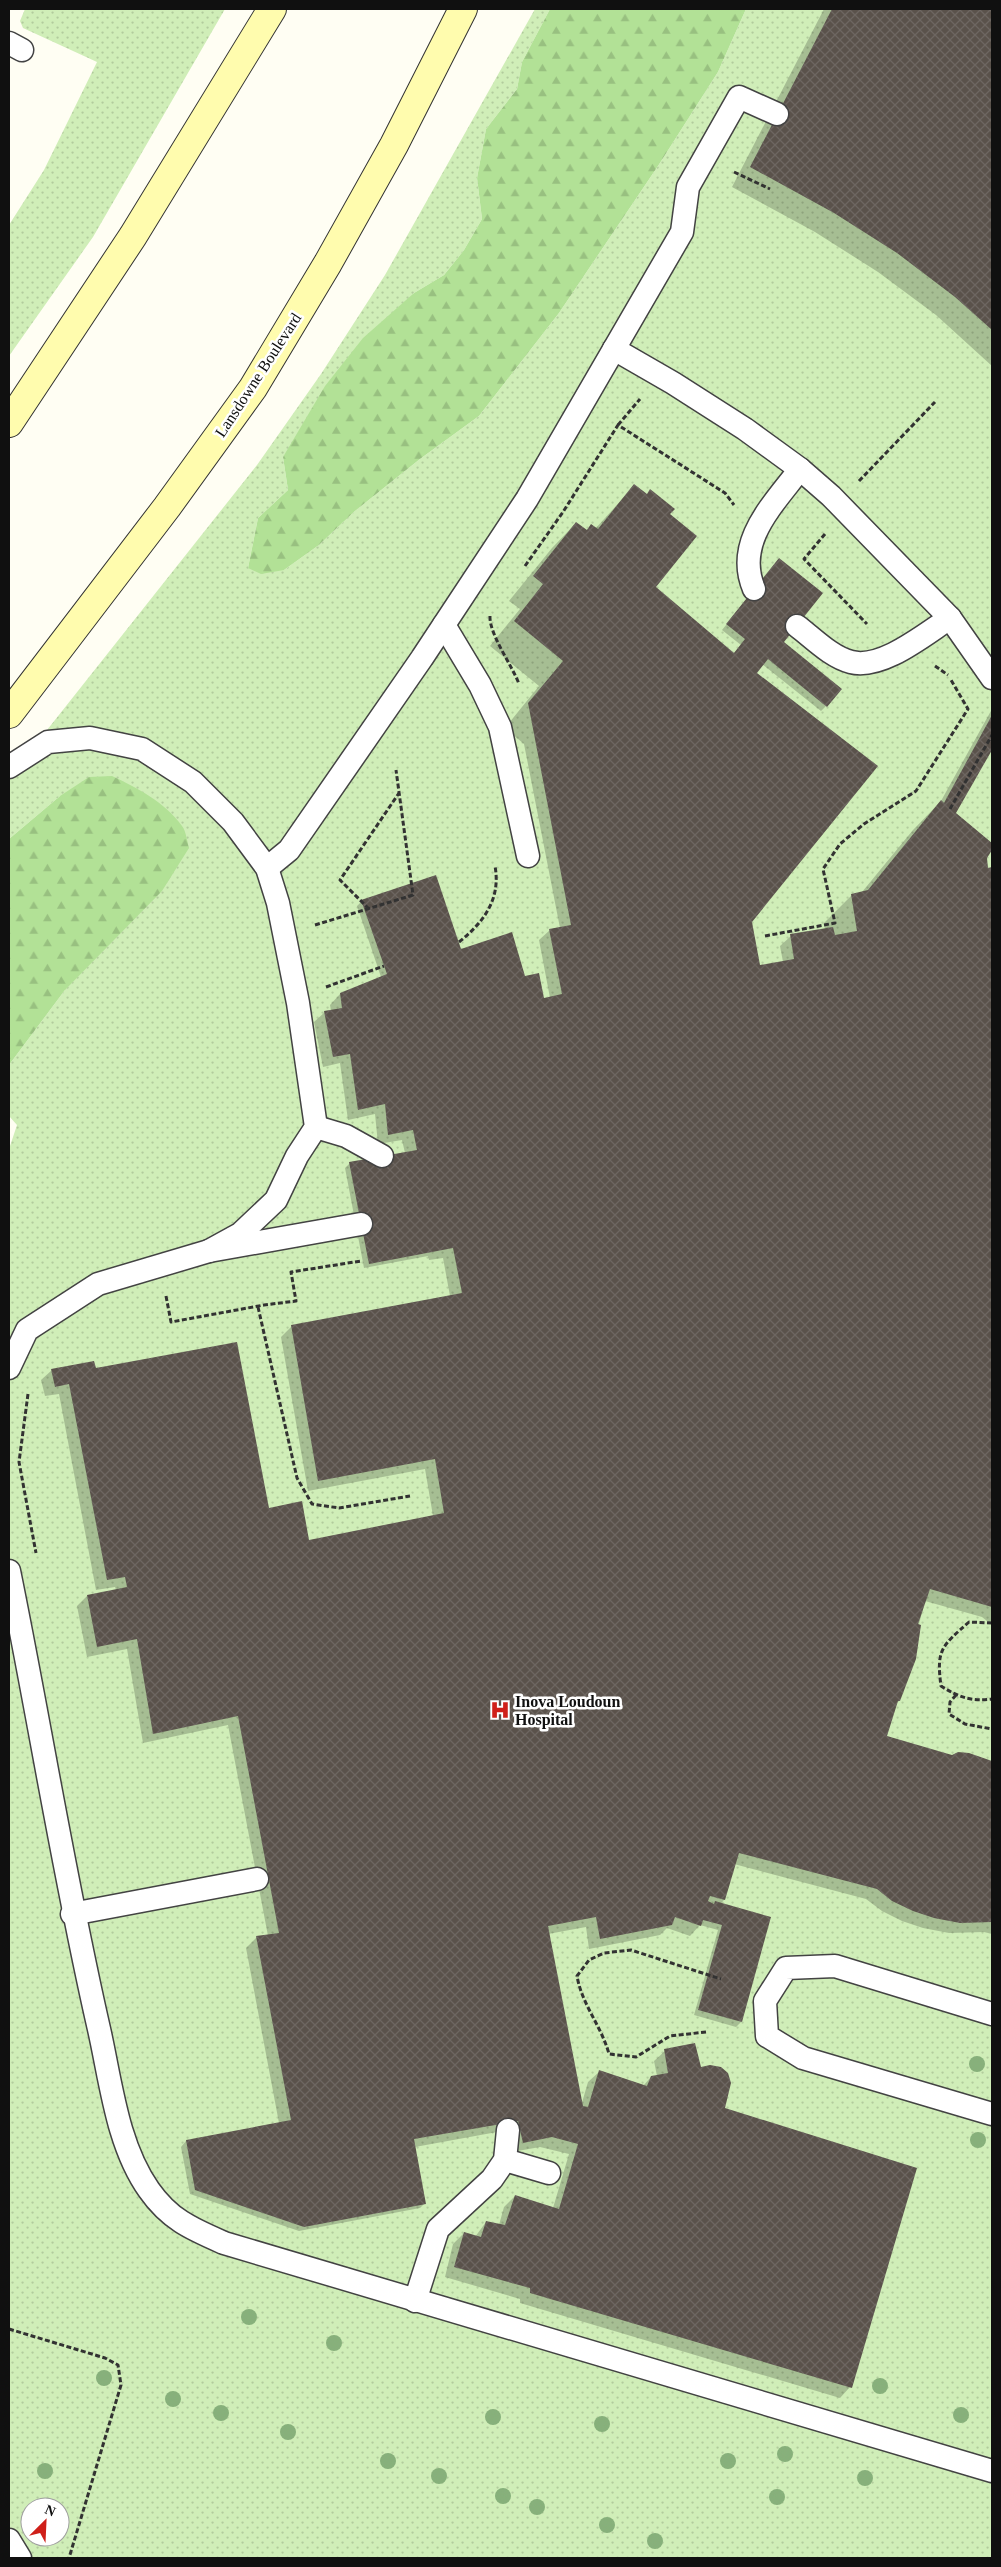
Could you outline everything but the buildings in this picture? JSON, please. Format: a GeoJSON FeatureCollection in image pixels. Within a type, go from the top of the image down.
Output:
{"type":"FeatureCollection","features":[{"type":"Feature","properties":{"kind":"main road"},"geometry":{"type":"LineString","coordinates":[[9,423],[132,236],[272,9]]}},
{"type":"Feature","properties":{"kind":"main road","name":"Lansdowne Boulevard"},"geometry":{"type":"LineString","coordinates":[[9,714],[167,507],[253,388],[328,263],[390,153],[463,9]]}},
{"type":"Feature","properties":{"kind":"lane"},"geometry":{"type":"LineString","coordinates":[[267,868],[289,850],[444,625],[527,499],[682,232],[688,187],[739,97],[777,114]]}},
{"type":"Feature","properties":{"kind":"lane"},"geometry":{"type":"LineString","coordinates":[[614,349],[673,382],[745,429],[800,469],[843,508],[950,618],[992,678]]}},
{"type":"Feature","properties":{"kind":"lane"},"geometry":{"type":"LineString","coordinates":[[754,589],[747,563],[756,532],[800,469]]}},
{"type":"Feature","properties":{"kind":"lane"},"geometry":{"type":"LineString","coordinates":[[797,626],[827,650],[851,662],[874,661],[891,655],[950,618]]}},
{"type":"Feature","properties":{"kind":"lane"},"geometry":{"type":"LineString","coordinates":[[444,625],[480,684],[500,727],[528,856]]}},
{"type":"Feature","properties":{"kind":"lane"},"geometry":{"type":"LineString","coordinates":[[9,767],[48,742],[90,738],[142,749],[193,782],[233,822],[267,868],[278,903],[298,1003],[316,1127],[297,1156],[276,1200],[240,1234],[210,1251]]}},
{"type":"Feature","properties":{"kind":"lane"},"geometry":{"type":"LineString","coordinates":[[316,1127],[346,1136],[382,1156]]}},
{"type":"Feature","properties":{"kind":"lane"},"geometry":{"type":"LineString","coordinates":[[9,1368],[26,1330],[98,1284],[210,1251],[362,1224]]}},
{"type":"Feature","properties":{"kind":"lane"},"geometry":{"type":"LineString","coordinates":[[9,1570],[72,1914],[126,2144],[148,2190],[170,2216],[184,2225],[224,2243],[992,2472]]}},
{"type":"Feature","properties":{"kind":"lane"},"geometry":{"type":"LineString","coordinates":[[72,1914],[257,1879]]}},
{"type":"Feature","properties":{"kind":"lane"},"geometry":{"type":"LineString","coordinates":[[992,2014],[835,1966],[786,1968],[765,2001],[768,2036],[803,2058],[992,2114]]}},
{"type":"Feature","properties":{"kind":"lane"},"geometry":{"type":"LineString","coordinates":[[415,2301],[438,2229],[492,2178],[506,2160],[508,2130]]}},
{"type":"Feature","properties":{"kind":"lane"},"geometry":{"type":"LineString","coordinates":[[506,2160],[549,2173]]}},
{"type":"Feature","properties":{"kind":"lane"},"geometry":{"type":"LineString","coordinates":[[9,2540],[20,2558]]}},
{"type":"Feature","properties":{"kind":"path"},"geometry":{"type":"LineString","coordinates":[[523,568],[563,512],[618,425],[726,493],[737,509]]}},
{"type":"Feature","properties":{"kind":"path"},"geometry":{"type":"LineString","coordinates":[[492,613],[489,618],[495,636],[514,669],[519,684]]}},
{"type":"Feature","properties":{"kind":"path"},"geometry":{"type":"LineString","coordinates":[[764,936],[835,923],[823,869],[840,844],[864,824],[916,791],[968,709],[947,673],[933,665]]}},
{"type":"Feature","properties":{"kind":"path"},"geometry":{"type":"LineString","coordinates":[[950,808],[992,735]]}},
{"type":"Feature","properties":{"kind":"path"},"geometry":{"type":"LineString","coordinates":[[311,927],[414,895],[396,770]]}},
{"type":"Feature","properties":{"kind":"path"},"geometry":{"type":"LineString","coordinates":[[369,909],[340,880],[399,792]]}},
{"type":"Feature","properties":{"kind":"path"},"geometry":{"type":"LineString","coordinates":[[322,993],[325,988],[384,966]]}},
{"type":"Feature","properties":{"kind":"path"},"geometry":{"type":"LineString","coordinates":[[165,1289],[171,1322],[296,1301],[291,1272],[361,1261]]}},
{"type":"Feature","properties":{"kind":"path"},"geometry":{"type":"LineString","coordinates":[[258,1307],[297,1478],[312,1504],[340,1508],[410,1496]]}},
{"type":"Feature","properties":{"kind":"path"},"geometry":{"type":"LineString","coordinates":[[30,1388],[25,1406],[19,1462],[37,1558]]}},
{"type":"Feature","properties":{"kind":"path"},"geometry":{"type":"LineString","coordinates":[[992,1623],[969,1622],[947,1642],[938,1662],[941,1686],[956,1696],[976,1701],[992,1699]]}},
{"type":"Feature","properties":{"kind":"path"},"geometry":{"type":"LineString","coordinates":[[956,1696],[950,1702],[949,1714],[965,1724],[992,1729]]}},
{"type":"Feature","properties":{"kind":"path"},"geometry":{"type":"LineString","coordinates":[[706,2032],[670,2036],[636,2057],[609,2054],[604,2034],[580,1993],[577,1976],[589,1960],[604,1953],[631,1950],[721,1979]]}},
{"type":"Feature","properties":{"kind":"path"},"geometry":{"type":"LineString","coordinates":[[9,2329],[105,2358],[118,2365],[121,2385],[69,2558]]}},
{"type":"Feature","properties":{"kind":"green space"},"geometry":{"type":"Polygon","coordinates":[[[25,9],[225,9],[93,237],[9,356],[9,225],[44,170],[97,62],[23,28],[20,21],[25,9]]]}},
{"type":"Feature","properties":{"kind":"green space","name":"Inova Loudoun Hospital"},"geometry":{"type":"Polygon","coordinates":[[[535,9],[550,9],[522,62],[517,89],[486,129],[477,178],[482,219],[464,250],[444,275],[414,293],[283,457],[288,490],[258,518],[248,568],[284,570],[319,545],[355,511],[420,459],[479,416],[559,313],[658,166],[718,72],[746,9],[992,9],[992,2558],[9,2558],[9,1149],[17,1125],[9,1116],[9,1065],[65,990],[60,796],[9,839],[9,778],[257,465],[321,374],[385,275],[535,9]]]}},
{"type":"Feature","properties":{"kind":"green space"},"geometry":{"type":"Polygon","coordinates":[[[550,9],[746,9],[718,72],[658,166],[559,313],[479,416],[420,459],[355,511],[319,545],[284,570],[261,574],[248,568],[258,518],[288,490],[283,457],[325,386],[363,338],[414,293],[444,275],[464,250],[482,219],[477,178],[486,129],[517,89],[522,62],[550,9]]]}},
{"type":"Feature","properties":{"kind":"green space"},"geometry":{"type":"Polygon","coordinates":[[[112,776],[141,791],[175,817],[183,828],[189,848],[162,891],[65,990],[9,1065],[9,839],[60,796],[89,777],[112,776]]]}},
{"type":"Feature","properties":{"kind":"place","name":"Inova Loudoun Hospital"},"geometry":{"type":"Point","coordinates":[500,1710]}}]}
